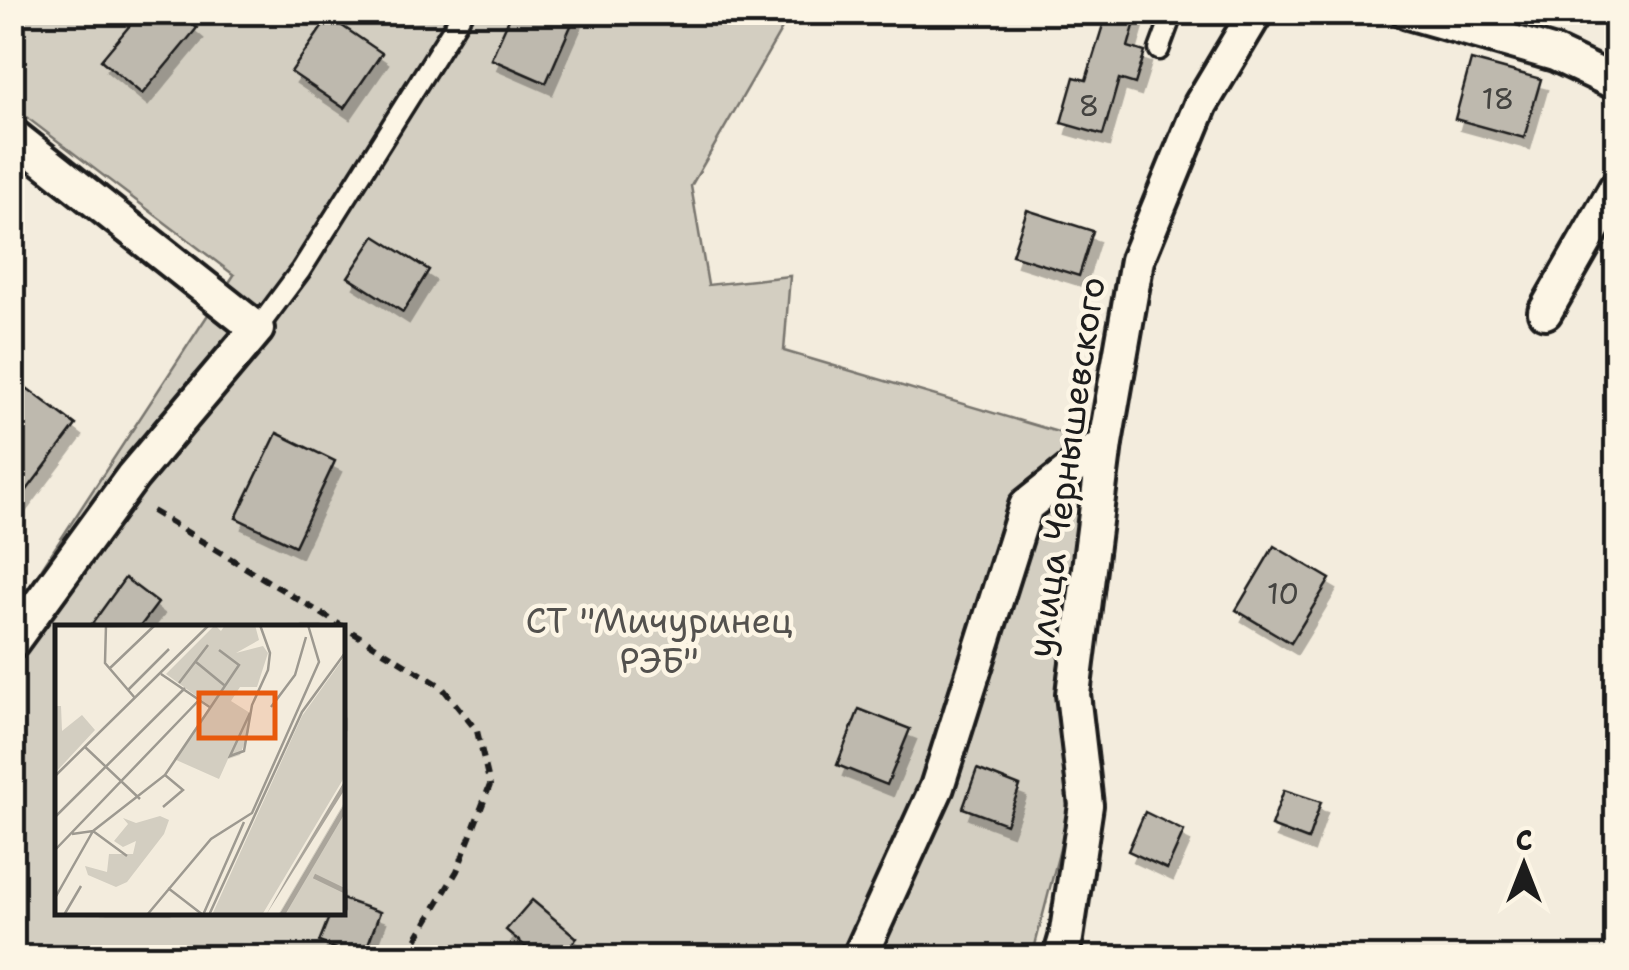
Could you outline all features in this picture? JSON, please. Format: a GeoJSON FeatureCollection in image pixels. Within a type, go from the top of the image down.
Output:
{"type":"FeatureCollection","features":[{"type":"Feature","properties":{"kind":"street","name":"улица Чернышевского"},"geometry":{"type":"LineString","coordinates":[[1060,958],[1086,805],[1073,694],[1105,444],[1137,260],[1201,104],[1256,12]]}},
{"type":"Feature","properties":{"kind":"street"},"geometry":{"type":"LineString","coordinates":[[1408,12],[1555,54],[1616,83]]}},
{"type":"Feature","properties":{"kind":"street"},"geometry":{"type":"LineString","coordinates":[[12,642],[121,492],[257,330],[14,145]]}},
{"type":"Feature","properties":{"kind":"street"},"geometry":{"type":"LineString","coordinates":[[1545,312],[1616,188]]}},
{"type":"Feature","properties":{"kind":"street"},"geometry":{"type":"LineString","coordinates":[[858,958],[937,787],[1026,506],[1105,444]]}},
{"type":"Feature","properties":{"kind":"lane"},"geometry":{"type":"LineString","coordinates":[[257,330],[302,270],[463,12]]}},
{"type":"Feature","properties":{"kind":"lane"},"geometry":{"type":"LineString","coordinates":[[1159,50],[1173,12]]}},
{"type":"Feature","properties":{"kind":"path"},"geometry":{"type":"LineString","coordinates":[[121,492],[340,625]]}},
{"type":"Feature","properties":{"kind":"path"},"geometry":{"type":"LineString","coordinates":[[345,628],[441,686],[477,731],[490,785],[457,871],[406,958]]}},
{"type":"Feature","properties":{"kind":"green space","name":"СТ \"Мичуринец РЭБ\""},"geometry":{"type":"Polygon","coordinates":[[[12,13],[791,13],[691,186],[708,285],[790,276],[784,351],[1095,443],[1055,685],[1068,818],[1032,957],[13,957],[13,612],[234,275],[13,107],[12,13]]]}},
{"type":"Feature","properties":{"kind":"building"},"geometry":{"type":"Polygon","coordinates":[[[141,12],[178,12],[197,28],[142,94],[101,60],[141,12]]]}},
{"type":"Feature","properties":{"kind":"building"},"geometry":{"type":"Polygon","coordinates":[[[512,12],[577,12],[546,83],[491,59],[512,12]]]}},
{"type":"Feature","properties":{"kind":"building"},"geometry":{"type":"Polygon","coordinates":[[[1107,12],[1138,12],[1128,47],[1145,52],[1135,84],[1119,79],[1103,135],[1061,123],[1074,77],[1086,80],[1107,12]]]}},
{"type":"Feature","properties":{"kind":"building"},"geometry":{"type":"Polygon","coordinates":[[[329,17],[382,53],[344,108],[291,72],[329,17]]]}},
{"type":"Feature","properties":{"kind":"building"},"geometry":{"type":"Polygon","coordinates":[[[1471,60],[1541,79],[1524,138],[1455,119],[1471,60]]]}},
{"type":"Feature","properties":{"kind":"building"},"geometry":{"type":"Polygon","coordinates":[[[1027,210],[1093,231],[1079,276],[1012,255],[1027,210]]]}},
{"type":"Feature","properties":{"kind":"building"},"geometry":{"type":"Polygon","coordinates":[[[375,236],[429,270],[403,312],[348,277],[375,236]]]}},
{"type":"Feature","properties":{"kind":"building"},"geometry":{"type":"Polygon","coordinates":[[[12,377],[76,425],[12,510],[12,377]]]}},
{"type":"Feature","properties":{"kind":"building"},"geometry":{"type":"Polygon","coordinates":[[[277,433],[335,461],[295,546],[236,518],[277,433]]]}},
{"type":"Feature","properties":{"kind":"building"},"geometry":{"type":"Polygon","coordinates":[[[1274,546],[1330,579],[1291,643],[1236,610],[1274,546]]]}},
{"type":"Feature","properties":{"kind":"building"},"geometry":{"type":"Polygon","coordinates":[[[125,578],[158,603],[141,625],[91,625],[125,578]]]}},
{"type":"Feature","properties":{"kind":"building"},"geometry":{"type":"Polygon","coordinates":[[[859,709],[910,729],[887,785],[837,765],[859,709]]]}},
{"type":"Feature","properties":{"kind":"building"},"geometry":{"type":"Polygon","coordinates":[[[977,769],[1020,786],[1006,824],[963,808],[977,769]]]}},
{"type":"Feature","properties":{"kind":"building"},"geometry":{"type":"Polygon","coordinates":[[[1284,790],[1321,802],[1308,840],[1271,826],[1284,790]]]}},
{"type":"Feature","properties":{"kind":"building"},"geometry":{"type":"Polygon","coordinates":[[[1145,812],[1184,831],[1167,869],[1128,851],[1145,812]]]}},
{"type":"Feature","properties":{"kind":"building"},"geometry":{"type":"Polygon","coordinates":[[[345,900],[380,912],[363,958],[342,958],[342,951],[319,942],[330,915],[345,915],[345,900]]]}},
{"type":"Feature","properties":{"kind":"building"},"geometry":{"type":"Polygon","coordinates":[[[532,900],[577,938],[560,958],[539,958],[506,930],[532,900]]]}}]}
